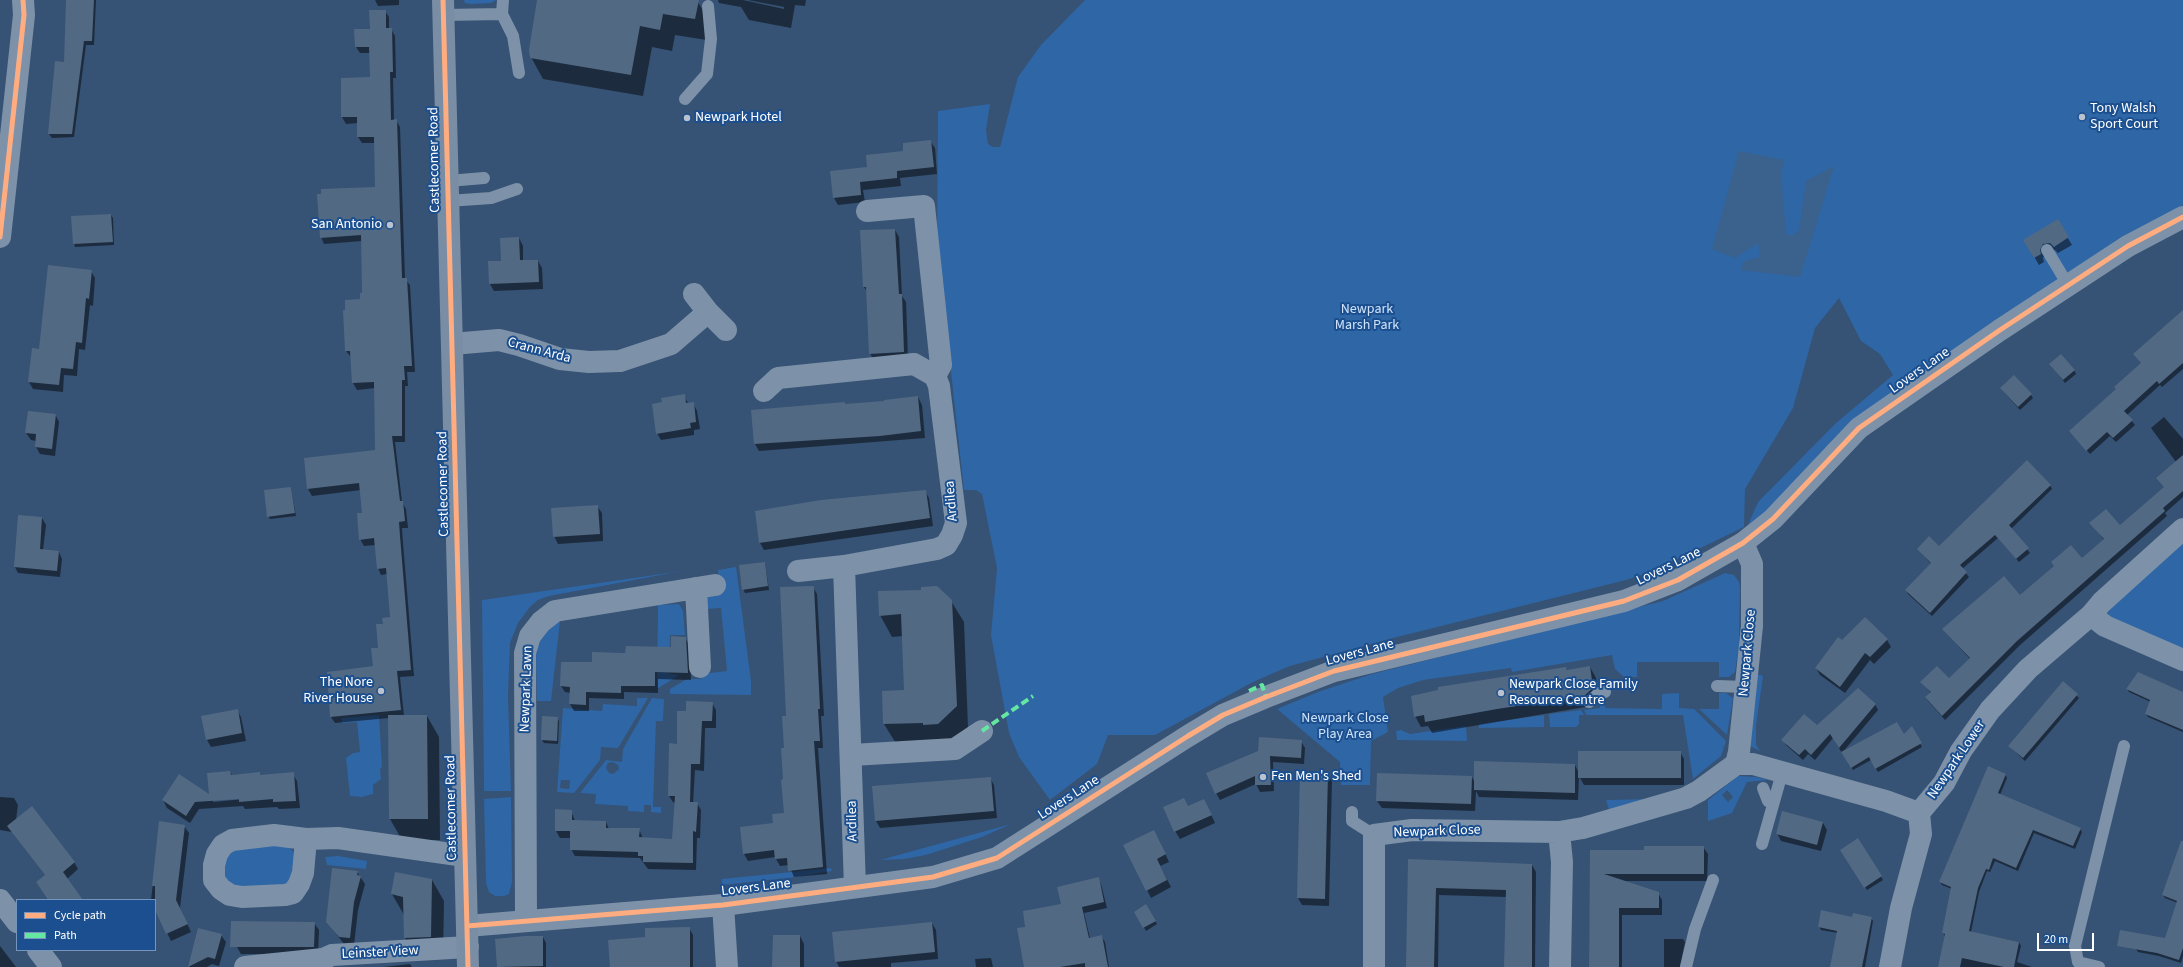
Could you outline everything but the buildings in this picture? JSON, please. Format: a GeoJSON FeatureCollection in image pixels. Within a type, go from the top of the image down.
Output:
{"type":"FeatureCollection","features":[{"type":"Feature","properties":{"kind":"main road","name":"Castlecomer Road"},"geometry":{"type":"LineString","coordinates":[[444,7],[468,957]]}},
{"type":"Feature","properties":{"kind":"street"},"geometry":{"type":"LineString","coordinates":[[0,237],[24,15],[23,0]]}},
{"type":"Feature","properties":{"kind":"street"},"geometry":{"type":"LineString","coordinates":[[764,391],[778,378],[914,364],[935,376],[941,365],[924,206],[867,211]]}},
{"type":"Feature","properties":{"kind":"street","name":"Lovers Lane"},"geometry":{"type":"LineString","coordinates":[[467,926],[723,905],[933,877],[997,858],[1223,714],[1334,671],[1624,601],[1678,580],[1743,543],[1773,519],[1859,428],[2068,285],[2128,246],[2183,217]]}},
{"type":"Feature","properties":{"kind":"street"},"geometry":{"type":"LineString","coordinates":[[694,294],[708,312],[726,330]]}},
{"type":"Feature","properties":{"kind":"street","name":"Crann Arda"},"geometry":{"type":"LineString","coordinates":[[452,344],[499,340],[560,359],[589,362],[620,361],[671,344],[708,312]]}},
{"type":"Feature","properties":{"kind":"street","name":"Ardilea"},"geometry":{"type":"LineString","coordinates":[[798,571],[844,566],[938,549],[946,545],[952,535],[956,523],[939,386],[935,376]]}},
{"type":"Feature","properties":{"kind":"street","name":"Newpark Lower"},"geometry":{"type":"LineString","coordinates":[[1890,967],[1901,908],[1921,834],[1919,813],[1944,783],[1961,751],[1990,710],[2028,669],[2091,615],[2102,602],[2183,529]]}},
{"type":"Feature","properties":{"kind":"street","name":"Newpark Close"},"geometry":{"type":"LineString","coordinates":[[1374,967],[1374,835],[1412,830],[1559,832],[1583,828],[1686,798],[1700,791],[1736,764],[1739,752],[1752,626],[1752,564],[1743,543]]}},
{"type":"Feature","properties":{"kind":"street","name":"Ardilea"},"geometry":{"type":"LineString","coordinates":[[844,566],[852,755],[855,887]]}},
{"type":"Feature","properties":{"kind":"street","name":"Newpark Lawn"},"geometry":{"type":"LineString","coordinates":[[526,920],[525,653],[530,636],[541,622],[555,611],[705,586],[700,667]]}},
{"type":"Feature","properties":{"kind":"street"},"geometry":{"type":"LineString","coordinates":[[2091,615],[2105,626],[2183,660]]}},
{"type":"Feature","properties":{"kind":"street"},"geometry":{"type":"LineString","coordinates":[[852,755],[955,748],[982,731]]}},
{"type":"Feature","properties":{"kind":"street"},"geometry":{"type":"LineString","coordinates":[[1736,764],[1753,764],[1892,803],[1919,813]]}},
{"type":"Feature","properties":{"kind":"street"},"geometry":{"type":"LineString","coordinates":[[1559,832],[1562,862],[1560,967]]}},
{"type":"Feature","properties":{"kind":"street"},"geometry":{"type":"LineString","coordinates":[[310,838],[338,838],[465,856]]}},
{"type":"Feature","properties":{"kind":"street"},"geometry":{"type":"LineString","coordinates":[[0,900],[16,921]]}},
{"type":"Feature","properties":{"kind":"street"},"geometry":{"type":"LineString","coordinates":[[723,905],[727,967]]}},
{"type":"Feature","properties":{"kind":"street"},"geometry":{"type":"LineString","coordinates":[[39,951],[51,967]]}},
{"type":"Feature","properties":{"kind":"street","name":"Leinster View"},"geometry":{"type":"LineString","coordinates":[[244,967],[323,959],[332,955],[468,957]]}},
{"type":"Feature","properties":{"kind":"lane"},"geometry":{"type":"LineString","coordinates":[[503,0],[502,14],[513,36],[519,73]]}},
{"type":"Feature","properties":{"kind":"lane"},"geometry":{"type":"LineString","coordinates":[[685,99],[707,74],[712,39],[708,6]]}},
{"type":"Feature","properties":{"kind":"lane"},"geometry":{"type":"LineString","coordinates":[[444,7],[502,14]]}},
{"type":"Feature","properties":{"kind":"lane"},"geometry":{"type":"LineString","coordinates":[[448,191],[484,178]]}},
{"type":"Feature","properties":{"kind":"lane"},"geometry":{"type":"LineString","coordinates":[[448,191],[491,198],[517,189]]}},
{"type":"Feature","properties":{"kind":"lane"},"geometry":{"type":"LineString","coordinates":[[2047,250],[2068,285]]}},
{"type":"Feature","properties":{"kind":"lane"},"geometry":{"type":"LineString","coordinates":[[1717,686],[1746,687]]}},
{"type":"Feature","properties":{"kind":"lane"},"geometry":{"type":"LineString","coordinates":[[1589,702],[1599,693],[1605,692]]}},
{"type":"Feature","properties":{"kind":"lane"},"geometry":{"type":"LineString","coordinates":[[2099,967],[2078,962],[2075,946],[2124,746]]}},
{"type":"Feature","properties":{"kind":"lane"},"geometry":{"type":"LineString","coordinates":[[1762,844],[1782,773]]}},
{"type":"Feature","properties":{"kind":"lane"},"geometry":{"type":"LineString","coordinates":[[1763,788],[1768,801],[1773,802]]}},
{"type":"Feature","properties":{"kind":"lane"},"geometry":{"type":"LineString","coordinates":[[1352,812],[1352,821],[1374,835]]}},
{"type":"Feature","properties":{"kind":"lane"},"geometry":{"type":"LineString","coordinates":[[1686,967],[1695,929],[1713,880]]}},
{"type":"Feature","properties":{"kind":"green space"},"geometry":{"type":"Polygon","coordinates":[[[464,0],[496,0],[491,3],[471,4],[465,3],[464,0]]]}},
{"type":"Feature","properties":{"kind":"green space","name":"Newpark Marsh Park"},"geometry":{"type":"Polygon","coordinates":[[[1085,0],[2183,0],[2183,205],[1996,320],[1852,421],[1765,512],[1748,525],[1758,502],[1836,423],[1893,375],[1880,354],[1861,341],[1839,298],[1815,328],[1793,408],[1745,489],[1744,527],[1651,572],[1626,580],[1393,638],[1290,666],[1253,682],[1155,735],[1108,735],[1097,764],[1050,800],[1019,757],[1009,733],[991,635],[997,568],[982,494],[976,490],[964,490],[937,244],[938,111],[990,104],[986,130],[988,144],[993,147],[1000,147],[1018,77],[1041,45],[1085,0]]]}},
{"type":"Feature","properties":{"kind":"green space"},"geometry":{"type":"Polygon","coordinates":[[[2183,542],[2183,655],[2106,616],[2112,606],[2183,542]]]}},
{"type":"Feature","properties":{"kind":"green space"},"geometry":{"type":"Polygon","coordinates":[[[736,567],[751,681],[751,695],[670,694],[670,689],[687,679],[701,679],[701,674],[727,671],[721,608],[706,609],[704,593],[720,591],[718,570],[736,567]]]}},
{"type":"Feature","properties":{"kind":"green space"},"geometry":{"type":"Polygon","coordinates":[[[682,571],[549,596],[538,600],[530,607],[518,623],[510,643],[508,696],[511,791],[484,791],[482,600],[682,571]]]}},
{"type":"Feature","properties":{"kind":"green space","name":"Newpark Close Play Area"},"geometry":{"type":"Polygon","coordinates":[[[1725,573],[1734,575],[1739,582],[1740,588],[1739,646],[1735,672],[1729,677],[1719,677],[1719,662],[1637,662],[1637,677],[1624,677],[1615,669],[1612,655],[1512,672],[1511,668],[1423,680],[1398,688],[1383,697],[1388,732],[1371,741],[1370,785],[1341,785],[1340,762],[1277,709],[1318,692],[1372,674],[1663,601],[1725,573]]]}},
{"type":"Feature","properties":{"kind":"green space"},"geometry":{"type":"Polygon","coordinates":[[[679,604],[683,611],[685,635],[670,635],[669,674],[679,675],[657,689],[658,605],[679,604]]]}},
{"type":"Feature","properties":{"kind":"green space"},"geometry":{"type":"Polygon","coordinates":[[[560,621],[551,701],[537,701],[536,655],[539,637],[549,625],[560,621]]]}},
{"type":"Feature","properties":{"kind":"green space"},"geometry":{"type":"Polygon","coordinates":[[[1757,674],[1763,676],[1756,726],[1756,745],[1760,751],[1750,746],[1757,674]]]}},
{"type":"Feature","properties":{"kind":"green space"},"geometry":{"type":"Polygon","coordinates":[[[1679,693],[1679,708],[1694,709],[1726,741],[1721,756],[1693,779],[1683,715],[1586,715],[1584,710],[1600,708],[1599,697],[1604,696],[1605,708],[1662,709],[1662,694],[1679,693]]]}},
{"type":"Feature","properties":{"kind":"green space"},"geometry":{"type":"Polygon","coordinates":[[[1719,693],[1726,693],[1733,698],[1727,735],[1699,709],[1719,709],[1719,693]]]}},
{"type":"Feature","properties":{"kind":"green space"},"geometry":{"type":"Polygon","coordinates":[[[637,698],[648,698],[618,748],[601,747],[600,760],[574,793],[557,792],[563,708],[602,711],[603,704],[637,706],[637,698]],[[561,780],[560,788],[569,789],[570,780],[561,780]]]}},
{"type":"Feature","properties":{"kind":"green space"},"geometry":{"type":"Polygon","coordinates":[[[652,698],[664,699],[663,721],[656,721],[653,807],[661,807],[661,813],[651,812],[651,805],[644,805],[644,812],[628,811],[628,806],[595,804],[596,794],[580,793],[606,760],[622,762],[623,749],[652,698]],[[613,762],[608,763],[606,768],[609,773],[613,774],[619,769],[618,765],[613,762]]]}},
{"type":"Feature","properties":{"kind":"green space"},"geometry":{"type":"Polygon","coordinates":[[[1581,710],[1584,715],[1579,715],[1579,724],[1576,727],[1550,727],[1549,714],[1581,710]]]}},
{"type":"Feature","properties":{"kind":"green space"},"geometry":{"type":"Polygon","coordinates":[[[379,715],[382,767],[380,769],[381,779],[373,785],[373,794],[362,797],[350,796],[346,758],[353,753],[360,752],[357,722],[342,723],[342,718],[379,715]]]}},
{"type":"Feature","properties":{"kind":"green space"},"geometry":{"type":"Polygon","coordinates":[[[1544,715],[1544,727],[1479,728],[1479,724],[1544,715]]]}},
{"type":"Feature","properties":{"kind":"green space"},"geometry":{"type":"Polygon","coordinates":[[[1466,726],[1467,741],[1397,740],[1396,731],[1401,730],[1410,734],[1466,726]]]}},
{"type":"Feature","properties":{"kind":"green space"},"geometry":{"type":"Polygon","coordinates":[[[1738,776],[1756,777],[1768,780],[1747,782],[1732,813],[1708,821],[1708,800],[1738,776]],[[1727,790],[1722,795],[1728,802],[1733,797],[1727,790]]]}},
{"type":"Feature","properties":{"kind":"green space"},"geometry":{"type":"Polygon","coordinates":[[[511,797],[512,882],[509,894],[504,896],[495,896],[489,892],[486,883],[484,799],[511,797]]]}},
{"type":"Feature","properties":{"kind":"green space"},"geometry":{"type":"Polygon","coordinates":[[[1650,799],[1609,810],[1606,800],[1650,799]]]}},
{"type":"Feature","properties":{"kind":"green space"},"geometry":{"type":"Polygon","coordinates":[[[1011,824],[982,837],[926,855],[904,859],[880,860],[1011,824]]]}},
{"type":"Feature","properties":{"kind":"green space"},"geometry":{"type":"Polygon","coordinates":[[[285,844],[292,850],[296,858],[290,884],[241,889],[223,879],[223,861],[234,847],[285,844]]]}},
{"type":"Feature","properties":{"kind":"green space"},"geometry":{"type":"Polygon","coordinates":[[[338,856],[367,861],[366,869],[327,865],[325,857],[338,856]]]}},
{"type":"Feature","properties":{"kind":"green space"},"geometry":{"type":"Polygon","coordinates":[[[831,868],[832,871],[796,877],[722,885],[722,879],[831,868]]]}},
{"type":"Feature","properties":{"kind":"shaded area"},"geometry":{"type":"Polygon","coordinates":[[[1739,151],[1784,160],[1781,174],[1786,234],[1792,236],[1799,230],[1806,181],[1834,166],[1800,277],[1741,270],[1743,263],[1747,260],[1760,257],[1758,243],[1735,258],[1712,249],[1739,151]]]}},
{"type":"Feature","properties":{"kind":"marked path"},"geometry":{"type":"LineString","coordinates":[[1249,691],[1262,685],[1266,697]]}},
{"type":"Feature","properties":{"kind":"marked path"},"geometry":{"type":"LineString","coordinates":[[982,731],[1033,696]]}},
{"type":"Feature","properties":{"kind":"cycle path"},"geometry":{"type":"LineString","coordinates":[[0,237],[24,15],[23,0]]}},
{"type":"Feature","properties":{"kind":"cycle path"},"geometry":{"type":"LineString","coordinates":[[443,0],[468,967]]}},
{"type":"Feature","properties":{"kind":"cycle path"},"geometry":{"type":"LineString","coordinates":[[467,926],[723,905],[933,877],[997,858],[1223,715],[1266,697],[1334,671],[1624,601],[1678,580],[1743,543],[1773,519],[1859,428],[2000,330],[2128,246],[2183,217]]}},
{"type":"Feature","properties":{"kind":"place","name":"Tony Walsh Sport Court"},"geometry":{"type":"Point","coordinates":[2082,117]}},
{"type":"Feature","properties":{"kind":"place","name":"Newpark Hotel"},"geometry":{"type":"Point","coordinates":[687,118]}},
{"type":"Feature","properties":{"kind":"place","name":"San Antonio"},"geometry":{"type":"Point","coordinates":[390,225]}},
{"type":"Feature","properties":{"kind":"place","name":"The Nore River House"},"geometry":{"type":"Point","coordinates":[381,691]}},
{"type":"Feature","properties":{"kind":"place","name":"Newpark Close Family Resource Centre"},"geometry":{"type":"Point","coordinates":[1501,693]}},
{"type":"Feature","properties":{"kind":"place","name":"Fen Men's Shed"},"geometry":{"type":"Point","coordinates":[1263,777]}}]}
